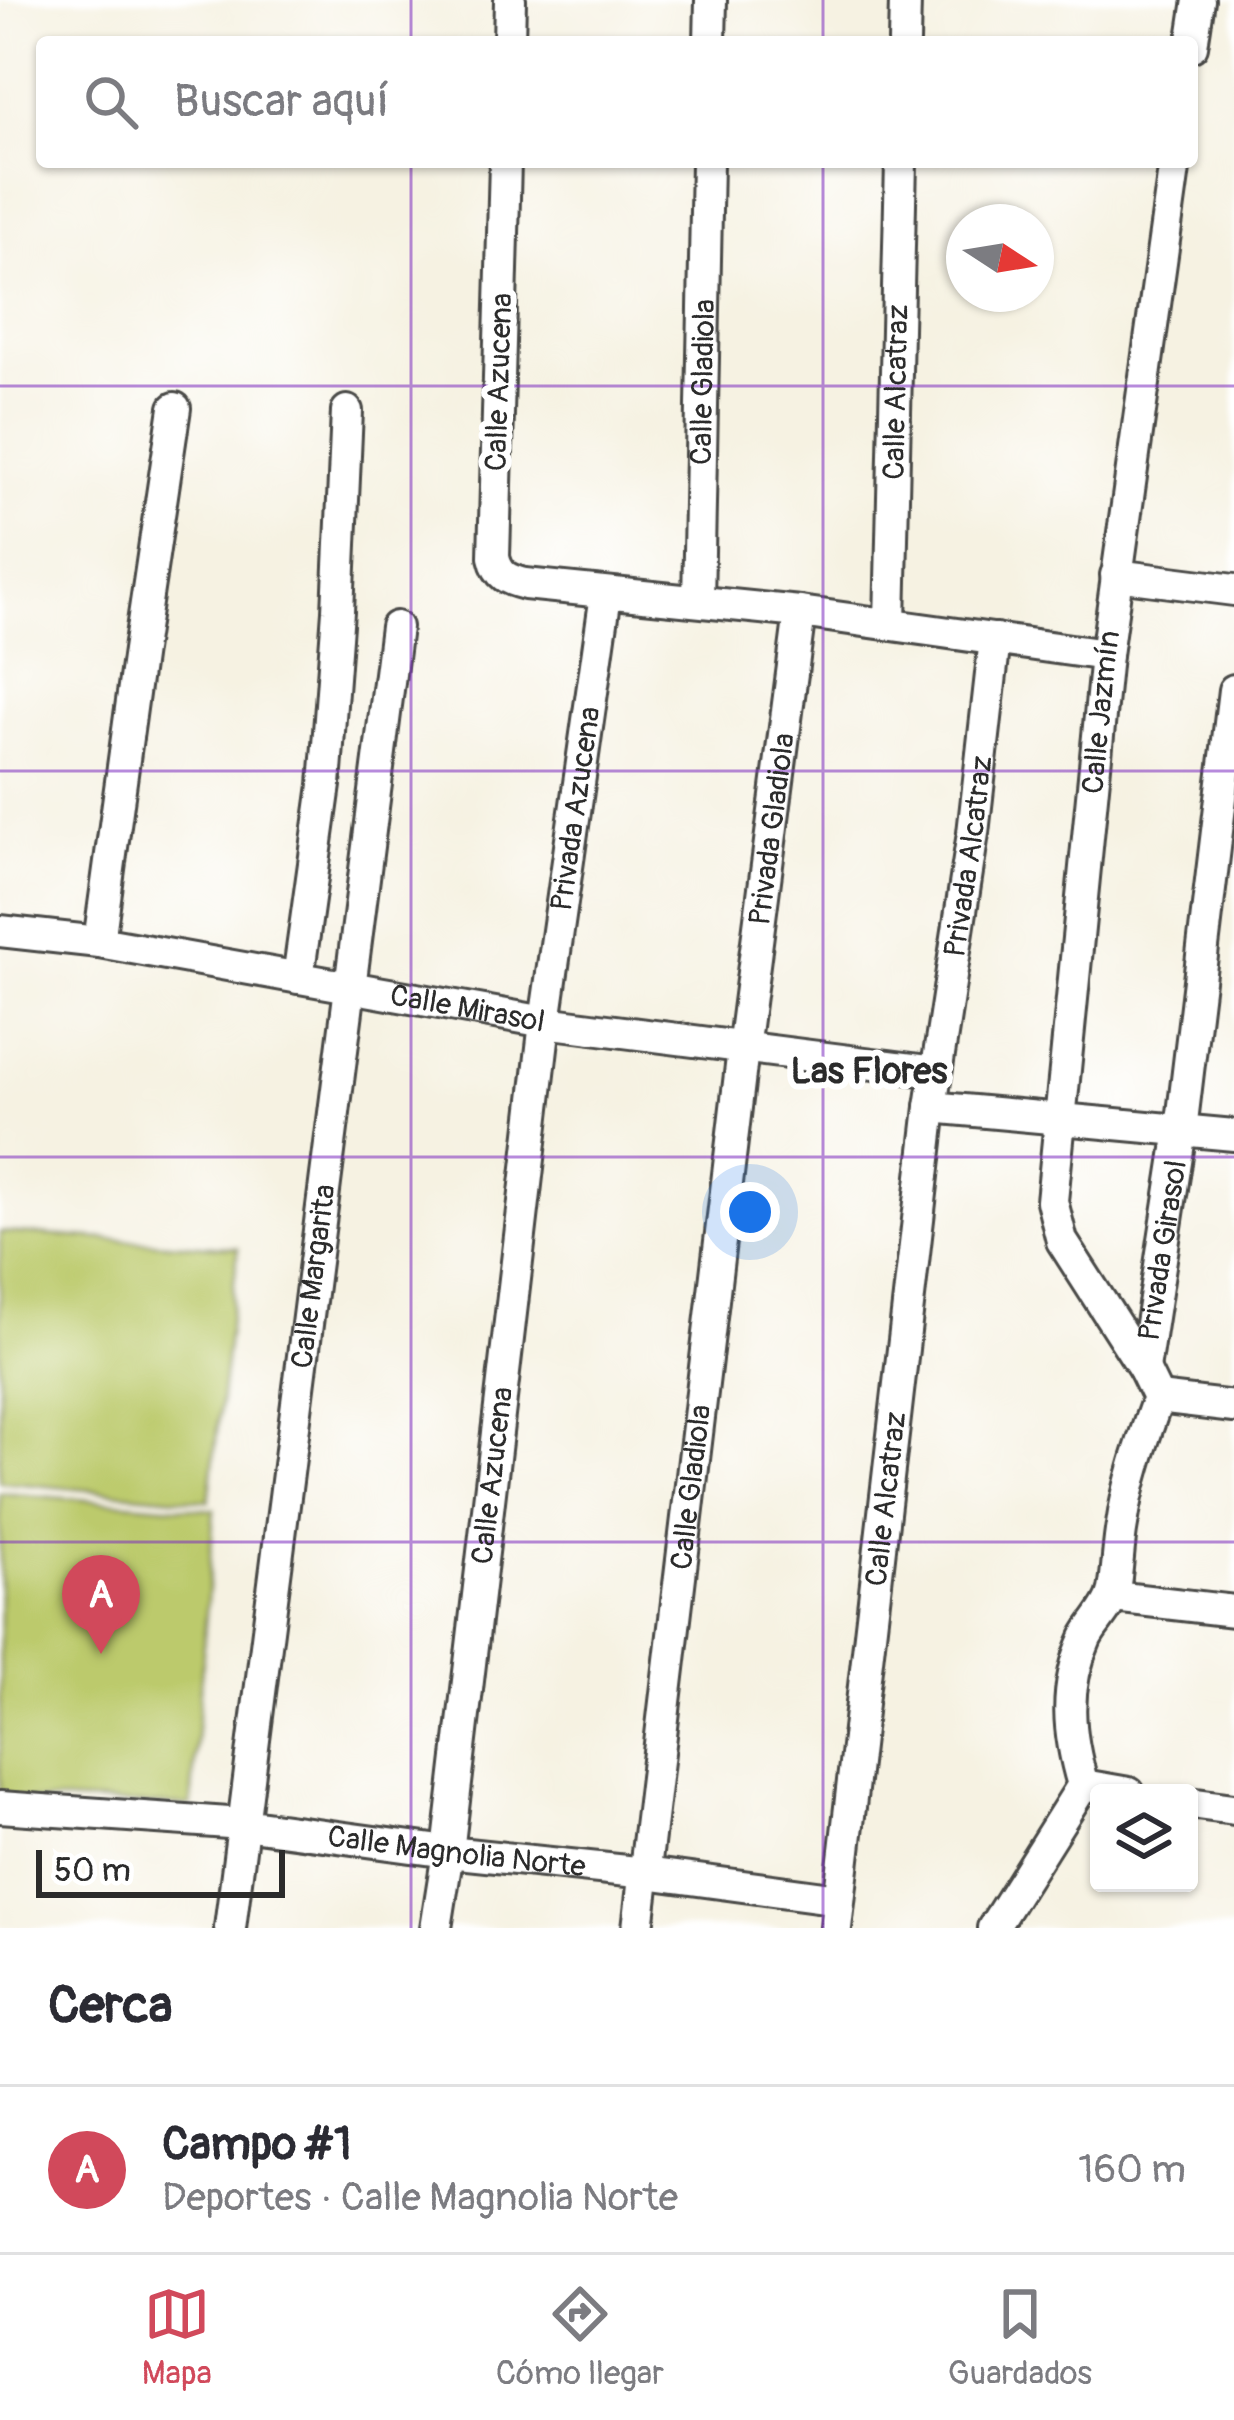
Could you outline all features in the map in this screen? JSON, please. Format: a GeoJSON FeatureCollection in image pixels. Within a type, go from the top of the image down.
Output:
{"type":"FeatureCollection","features":[{"type":"Feature","properties":{"kind":"street"},"geometry":{"type":"LineString","coordinates":[[508,36],[510,0]]}},
{"type":"Feature","properties":{"kind":"street"},"geometry":{"type":"LineString","coordinates":[[710,36],[711,0]]}},
{"type":"Feature","properties":{"kind":"street"},"geometry":{"type":"LineString","coordinates":[[904,36],[905,0]]}},
{"type":"Feature","properties":{"kind":"street"},"geometry":{"type":"LineString","coordinates":[[1193,36],[1198,0]]}},
{"type":"Feature","properties":{"kind":"street","name":"Calle Azucena"},"geometry":{"type":"LineString","coordinates":[[505,168],[496,569],[511,581],[606,594]]}},
{"type":"Feature","properties":{"kind":"street","name":"Calle Gladiola"},"geometry":{"type":"LineString","coordinates":[[698,601],[707,168]]}},
{"type":"Feature","properties":{"kind":"street","name":"Calle Alcatraz"},"geometry":{"type":"LineString","coordinates":[[890,623],[901,168]]}},
{"type":"Feature","properties":{"kind":"street","name":"Calle Jazmín"},"geometry":{"type":"LineString","coordinates":[[1158,1398],[1062,1240],[1052,1201],[1106,656],[1174,168]]}},
{"type":"Feature","properties":{"kind":"street"},"geometry":{"type":"LineString","coordinates":[[100,942],[175,407]]}},
{"type":"Feature","properties":{"kind":"street"},"geometry":{"type":"LineString","coordinates":[[298,978],[325,785],[347,411]]}},
{"type":"Feature","properties":{"kind":"street"},"geometry":{"type":"LineString","coordinates":[[1117,575],[1234,590]]}},
{"type":"Feature","properties":{"kind":"street"},"geometry":{"type":"LineString","coordinates":[[606,594],[890,623],[1106,656]]}},
{"type":"Feature","properties":{"kind":"street","name":"Privada Azucena"},"geometry":{"type":"LineString","coordinates":[[545,1022],[606,594]]}},
{"type":"Feature","properties":{"kind":"street","name":"Privada Gladiola"},"geometry":{"type":"LineString","coordinates":[[743,1049],[800,612]]}},
{"type":"Feature","properties":{"kind":"street","name":"Calle Margarita"},"geometry":{"type":"LineString","coordinates":[[230,1928],[396,627]]}},
{"type":"Feature","properties":{"kind":"street","name":"Privada Alcatraz"},"geometry":{"type":"LineString","coordinates":[[936,1072],[973,833],[995,639]]}},
{"type":"Feature","properties":{"kind":"street","name":"Privada Girasol"},"geometry":{"type":"LineString","coordinates":[[1144,1369],[1180,1130],[1234,690]]}},
{"type":"Feature","properties":{"kind":"street","name":"Calle Mirasol"},"geometry":{"type":"LineString","coordinates":[[0,931],[100,942],[545,1022],[936,1072]]}},
{"type":"Feature","properties":{"kind":"street","name":"Calle Azucena"},"geometry":{"type":"LineString","coordinates":[[436,1928],[545,1022]]}},
{"type":"Feature","properties":{"kind":"street","name":"Calle Gladiola"},"geometry":{"type":"LineString","coordinates":[[638,1928],[743,1049]]}},
{"type":"Feature","properties":{"kind":"street","name":"Calle Alcatraz"},"geometry":{"type":"LineString","coordinates":[[838,1914],[936,1072]]}},
{"type":"Feature","properties":{"kind":"street"},"geometry":{"type":"LineString","coordinates":[[931,1107],[1234,1135]]}},
{"type":"Feature","properties":{"kind":"street"},"geometry":{"type":"LineString","coordinates":[[993,1928],[1083,1785],[1070,1743],[1075,1671],[1087,1637],[1114,1597],[1135,1463],[1158,1398],[1234,1407]]}},
{"type":"Feature","properties":{"kind":"street"},"geometry":{"type":"LineString","coordinates":[[1114,1597],[1234,1611]]}},
{"type":"Feature","properties":{"kind":"street"},"geometry":{"type":"LineString","coordinates":[[1083,1785],[1090,1786]]}},
{"type":"Feature","properties":{"kind":"street"},"geometry":{"type":"LineString","coordinates":[[1198,1804],[1234,1809]]}},
{"type":"Feature","properties":{"kind":"street","name":"Calle Magnolia Norte"},"geometry":{"type":"LineString","coordinates":[[0,1808],[243,1823],[646,1873],[838,1914]]}},
{"type":"Feature","properties":{"kind":"green space"},"geometry":{"type":"Polygon","coordinates":[[[0,1232],[238,1248],[209,1501],[0,1482],[0,1232]]]}},
{"type":"Feature","properties":{"kind":"green space"},"geometry":{"type":"Polygon","coordinates":[[[0,1493],[214,1510],[191,1806],[0,1799],[0,1493]]]}},
{"type":"Feature","properties":{"kind":"place","name":"Campo #1"},"geometry":{"type":"Point","coordinates":[101,1654]}},
{"type":"Feature","properties":{"kind":"district","name":"Las Flores"},"geometry":{"type":"Point","coordinates":[869,1071]}}]}
